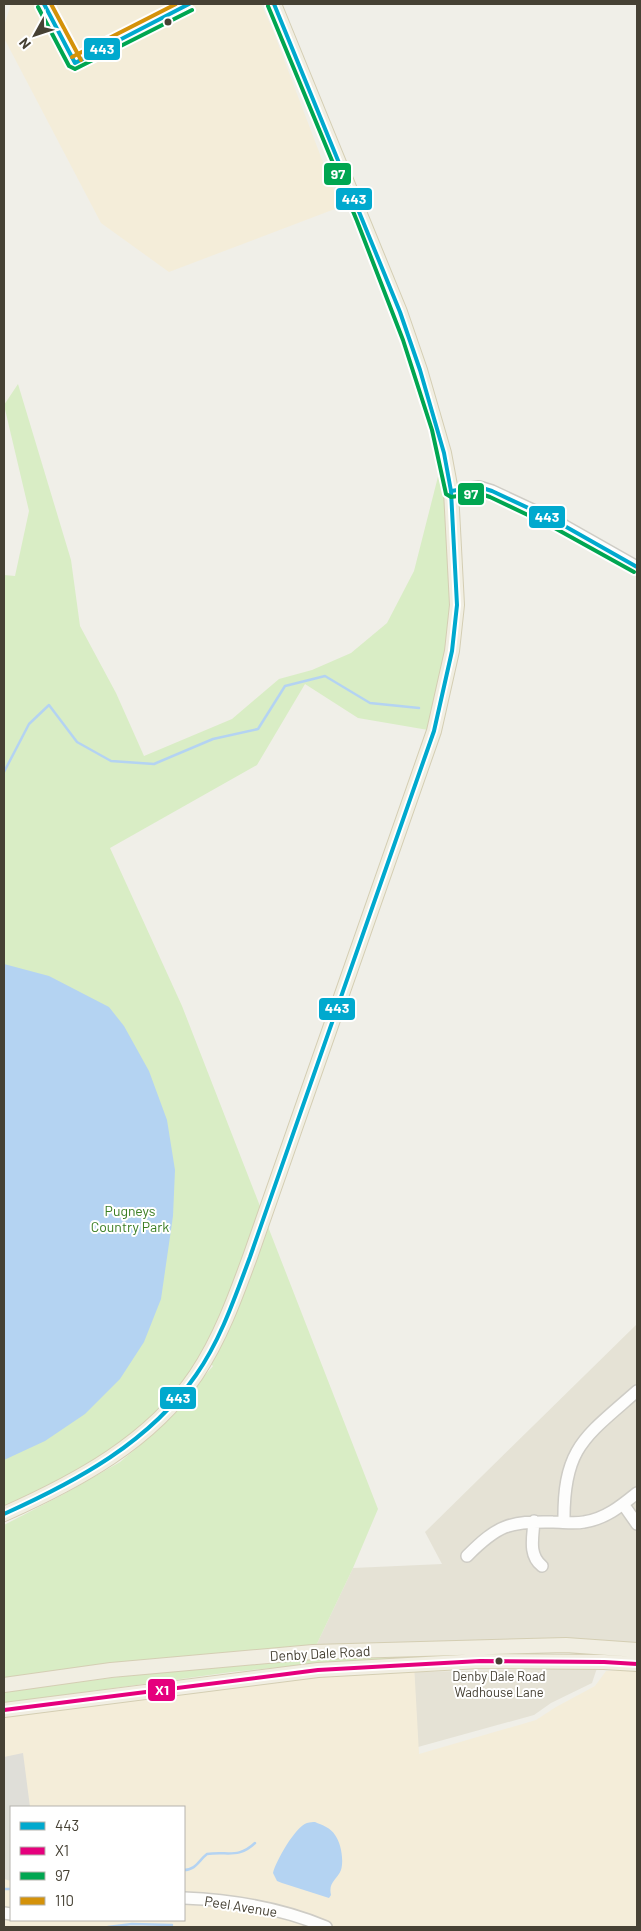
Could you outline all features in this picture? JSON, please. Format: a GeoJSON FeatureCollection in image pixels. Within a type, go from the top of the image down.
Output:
{"type":"FeatureCollection","features":[{"type":"Feature","properties":{"kind":"main road"},"geometry":{"type":"LineString","coordinates":[[4,1514],[94,1468],[150,1428],[183,1393],[220,1332],[233,1302],[434,731],[452,651],[457,605],[451,491],[444,453],[420,370],[400,312],[274,4]]}},
{"type":"Feature","properties":{"kind":"main road","name":"Denby Dale Road"},"geometry":{"type":"LineString","coordinates":[[4,1685],[110,1670],[313,1652],[566,1645],[637,1650]]}},
{"type":"Feature","properties":{"kind":"main road","name":"Denby Dale Road"},"geometry":{"type":"LineString","coordinates":[[4,1710],[318,1670],[480,1661],[637,1664]]}},
{"type":"Feature","properties":{"kind":"street"},"geometry":{"type":"LineString","coordinates":[[451,491],[479,487],[492,491],[554,520],[637,567]]}},
{"type":"Feature","properties":{"kind":"street"},"geometry":{"type":"LineString","coordinates":[[564,1522],[565,1486],[568,1470],[575,1453],[585,1438],[637,1390]]}},
{"type":"Feature","properties":{"kind":"street"},"geometry":{"type":"LineString","coordinates":[[467,1556],[489,1535],[500,1528],[516,1523],[534,1521],[583,1522],[611,1513],[637,1493]]}},
{"type":"Feature","properties":{"kind":"street"},"geometry":{"type":"LineString","coordinates":[[623,1504],[637,1524]]}},
{"type":"Feature","properties":{"kind":"street"},"geometry":{"type":"LineString","coordinates":[[534,1521],[533,1553],[537,1562],[542,1566]]}},
{"type":"Feature","properties":{"kind":"street"},"geometry":{"type":"LineString","coordinates":[[477,1546],[487,1554]]}},
{"type":"Feature","properties":{"kind":"street","name":"Peel Avenue"},"geometry":{"type":"LineString","coordinates":[[185,1898],[215,1900],[283,1912],[326,1927]]}},
{"type":"Feature","properties":{"kind":"shaded area"},"geometry":{"type":"Polygon","coordinates":[[[11,4],[261,4],[272,28],[340,207],[169,272],[101,223],[4,38],[4,26],[11,4]]]}},
{"type":"Feature","properties":{"kind":"shaded area"},"geometry":{"type":"Polygon","coordinates":[[[637,1324],[637,1650],[313,1652],[353,1568],[442,1564],[425,1532],[637,1324]]]}},
{"type":"Feature","properties":{"kind":"shaded area"},"geometry":{"type":"Polygon","coordinates":[[[414,1664],[419,1754],[536,1720],[595,1686],[606,1671],[637,1669],[637,1927],[4,1927],[4,1710],[414,1664]]]}},
{"type":"Feature","properties":{"kind":"shaded area"},"geometry":{"type":"Polygon","coordinates":[[[597,1668],[592,1683],[551,1703],[534,1715],[418,1747],[414,1672],[597,1668]]]}},
{"type":"Feature","properties":{"kind":"shaded area"},"geometry":{"type":"Polygon","coordinates":[[[23,1753],[30,1806],[10,1806],[10,1881],[4,1879],[4,1757],[23,1753]]]}},
{"type":"Feature","properties":{"kind":"green space","name":"Pugneys Country Park"},"geometry":{"type":"Polygon","coordinates":[[[18,384],[71,560],[80,626],[116,693],[144,756],[232,719],[279,679],[312,670],[351,653],[387,623],[414,571],[444,453],[457,605],[434,731],[358,718],[305,684],[257,765],[110,848],[182,1006],[378,1509],[353,1568],[313,1652],[4,1686],[4,1525],[120,1462],[157,1431],[213,1366],[206,1359],[150,1428],[4,1514],[4,575],[15,576],[29,511],[4,405],[18,384]]]}},
{"type":"Feature","properties":{"kind":"green space"},"geometry":{"type":"Polygon","coordinates":[[[499,1652],[500,1655],[331,1662],[232,1672],[4,1703],[4,1691],[151,1673],[322,1658],[499,1652]]]}},
{"type":"Feature","properties":{"kind":"water"},"geometry":{"type":"Polygon","coordinates":[[[4,964],[49,976],[109,1007],[124,1026],[149,1071],[167,1120],[175,1170],[173,1216],[161,1299],[144,1342],[120,1379],[85,1414],[45,1441],[4,1460],[4,964]]]}},
{"type":"Feature","properties":{"kind":"water"},"geometry":{"type":"Polygon","coordinates":[[[315,1822],[331,1830],[339,1842],[341,1852],[341,1870],[332,1884],[329,1898],[277,1881],[273,1873],[292,1837],[302,1826],[315,1822]]]}},
{"type":"Feature","properties":{"kind":"waterway"},"geometry":{"type":"LineString","coordinates":[[4,772],[29,724],[49,705],[77,742],[111,761],[154,764],[213,739],[258,729],[285,686],[325,676],[370,703],[419,708]]}},
{"type":"Feature","properties":{"kind":"waterway"},"geometry":{"type":"LineString","coordinates":[[185,1870],[194,1867],[207,1854],[238,1853],[255,1843]]}},
{"type":"Feature","properties":{"kind":"waterway"},"geometry":{"type":"LineString","coordinates":[[4,1889],[10,1889]]}},
{"type":"Feature","properties":{"kind":"waterway"},"geometry":{"type":"LineString","coordinates":[[108,1927],[132,1924],[172,1925]]}},
{"type":"Feature","properties":{"kind":"transit line","name":"443"},"geometry":{"type":"LineString","coordinates":[[44,4],[75,63],[189,4]]}},
{"type":"Feature","properties":{"kind":"transit line","name":"110"},"geometry":{"type":"LineString","coordinates":[[51,4],[81,60]]}},
{"type":"Feature","properties":{"kind":"transit line","name":"110"},"geometry":{"type":"LineString","coordinates":[[72,57],[176,4]]}},
{"type":"Feature","properties":{"kind":"transit line","name":"443"},"geometry":{"type":"LineString","coordinates":[[4,1514],[85,1473],[134,1440],[178,1399],[196,1375],[213,1347],[227,1318],[250,1257],[434,731],[452,651],[457,605],[451,491],[444,453],[420,370],[400,312],[274,4]]}},
{"type":"Feature","properties":{"kind":"transit line","name":"97"},"geometry":{"type":"LineString","coordinates":[[268,6],[357,221],[403,340],[432,430],[446,494],[451,497],[478,493],[490,497],[551,526],[634,572]]}},
{"type":"Feature","properties":{"kind":"transit line","name":"97"},"geometry":{"type":"LineString","coordinates":[[38,7],[69,66],[75,69],[192,10]]}},
{"type":"Feature","properties":{"kind":"transit line","name":"443"},"geometry":{"type":"LineString","coordinates":[[451,491],[479,487],[492,491],[554,520],[637,567]]}},
{"type":"Feature","properties":{"kind":"transit line","name":"X1"},"geometry":{"type":"LineString","coordinates":[[4,1710],[318,1670],[480,1661],[637,1664]]}},
{"type":"Feature","properties":{"kind":"place","name":"Denby Dale Road Wadhouse Lane"},"geometry":{"type":"Point","coordinates":[499,1661]}}]}
